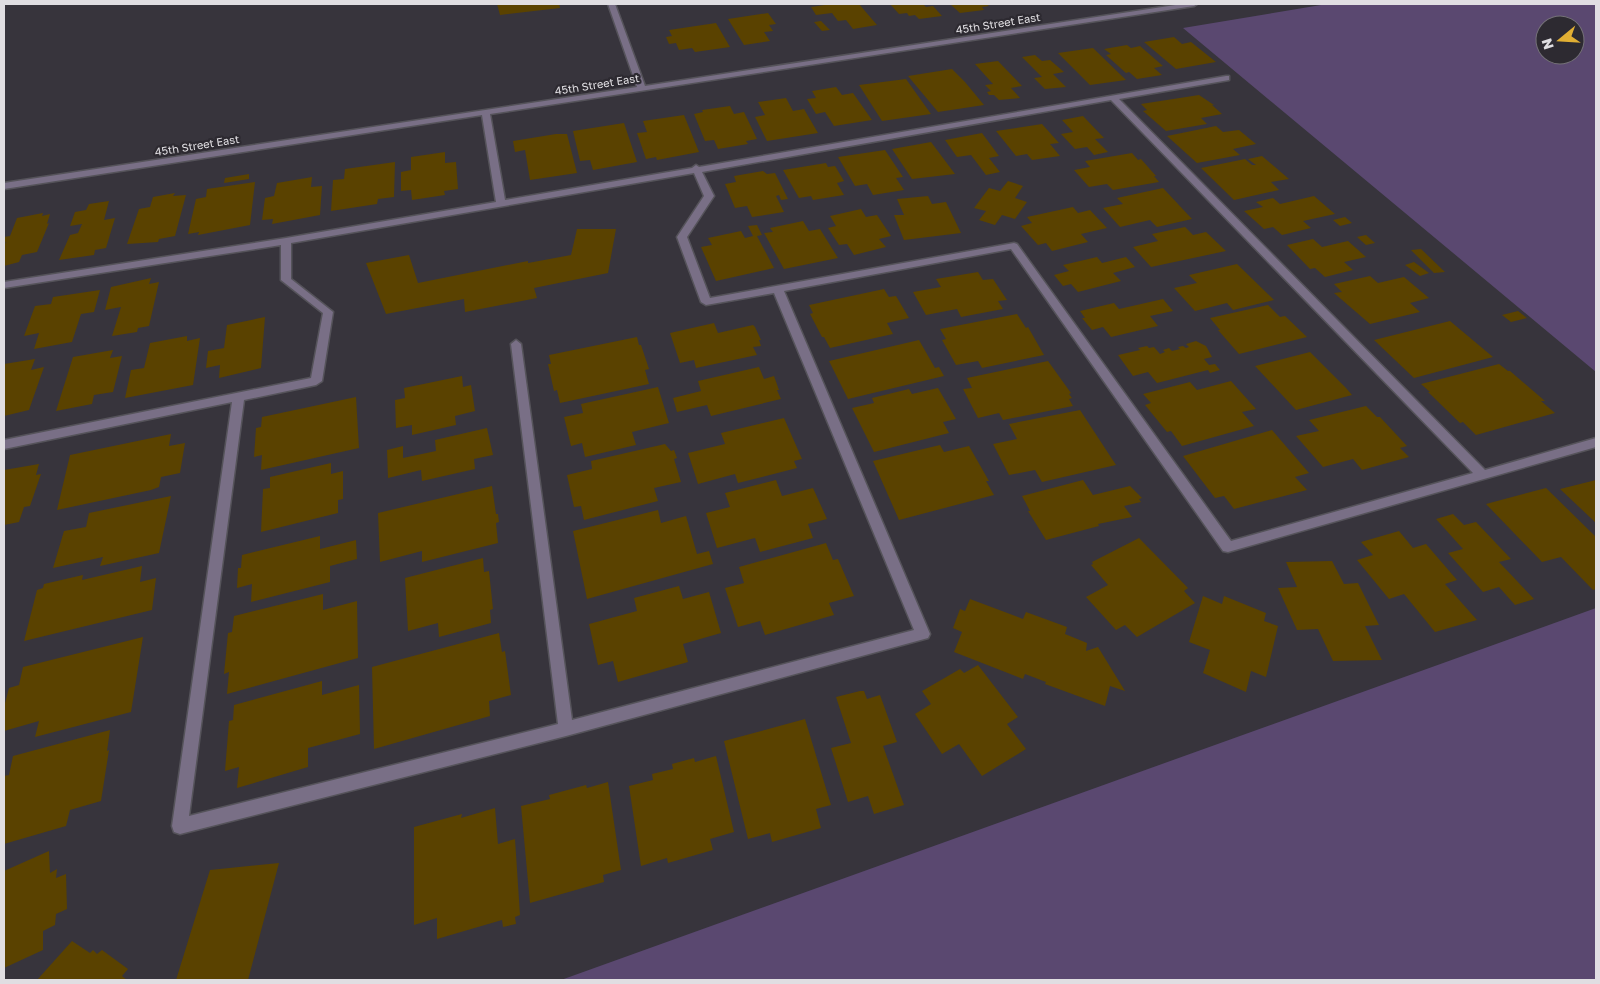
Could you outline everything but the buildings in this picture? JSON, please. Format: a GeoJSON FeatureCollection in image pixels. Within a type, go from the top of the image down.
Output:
{"type":"FeatureCollection","features":[{"type":"Feature","properties":{"kind":"street"},"geometry":{"type":"LineString","coordinates":[[611,4],[642,89]]}},
{"type":"Feature","properties":{"kind":"street","name":"45th Street East"},"geometry":{"type":"LineString","coordinates":[[4,186],[1194,4]]}},
{"type":"Feature","properties":{"kind":"street"},"geometry":{"type":"LineString","coordinates":[[4,285],[286,241],[696,168],[1226,78]]}},
{"type":"Feature","properties":{"kind":"street"},"geometry":{"type":"LineString","coordinates":[[1113,98],[1484,476]]}},
{"type":"Feature","properties":{"kind":"street"},"geometry":{"type":"LineString","coordinates":[[486,112],[501,203]]}},
{"type":"Feature","properties":{"kind":"street"},"geometry":{"type":"LineString","coordinates":[[696,168],[709,196],[682,238],[706,302],[1014,246],[1228,547],[1596,443]]}},
{"type":"Feature","properties":{"kind":"street"},"geometry":{"type":"LineString","coordinates":[[4,444],[316,381],[328,312],[286,280],[286,241]]}},
{"type":"Feature","properties":{"kind":"street"},"geometry":{"type":"LineString","coordinates":[[239,396],[180,826],[566,729],[923,634],[778,289]]}},
{"type":"Feature","properties":{"kind":"street"},"geometry":{"type":"LineString","coordinates":[[516,344],[566,729]]}},
{"type":"Feature","properties":{"kind":"shaded area"},"geometry":{"type":"Polygon","coordinates":[[[1327,4],[1596,4],[1596,372],[1183,28],[1327,4]]]}},
{"type":"Feature","properties":{"kind":"shaded area"},"geometry":{"type":"Polygon","coordinates":[[[1596,608],[1596,980],[561,980],[1596,608]]]}}]}
